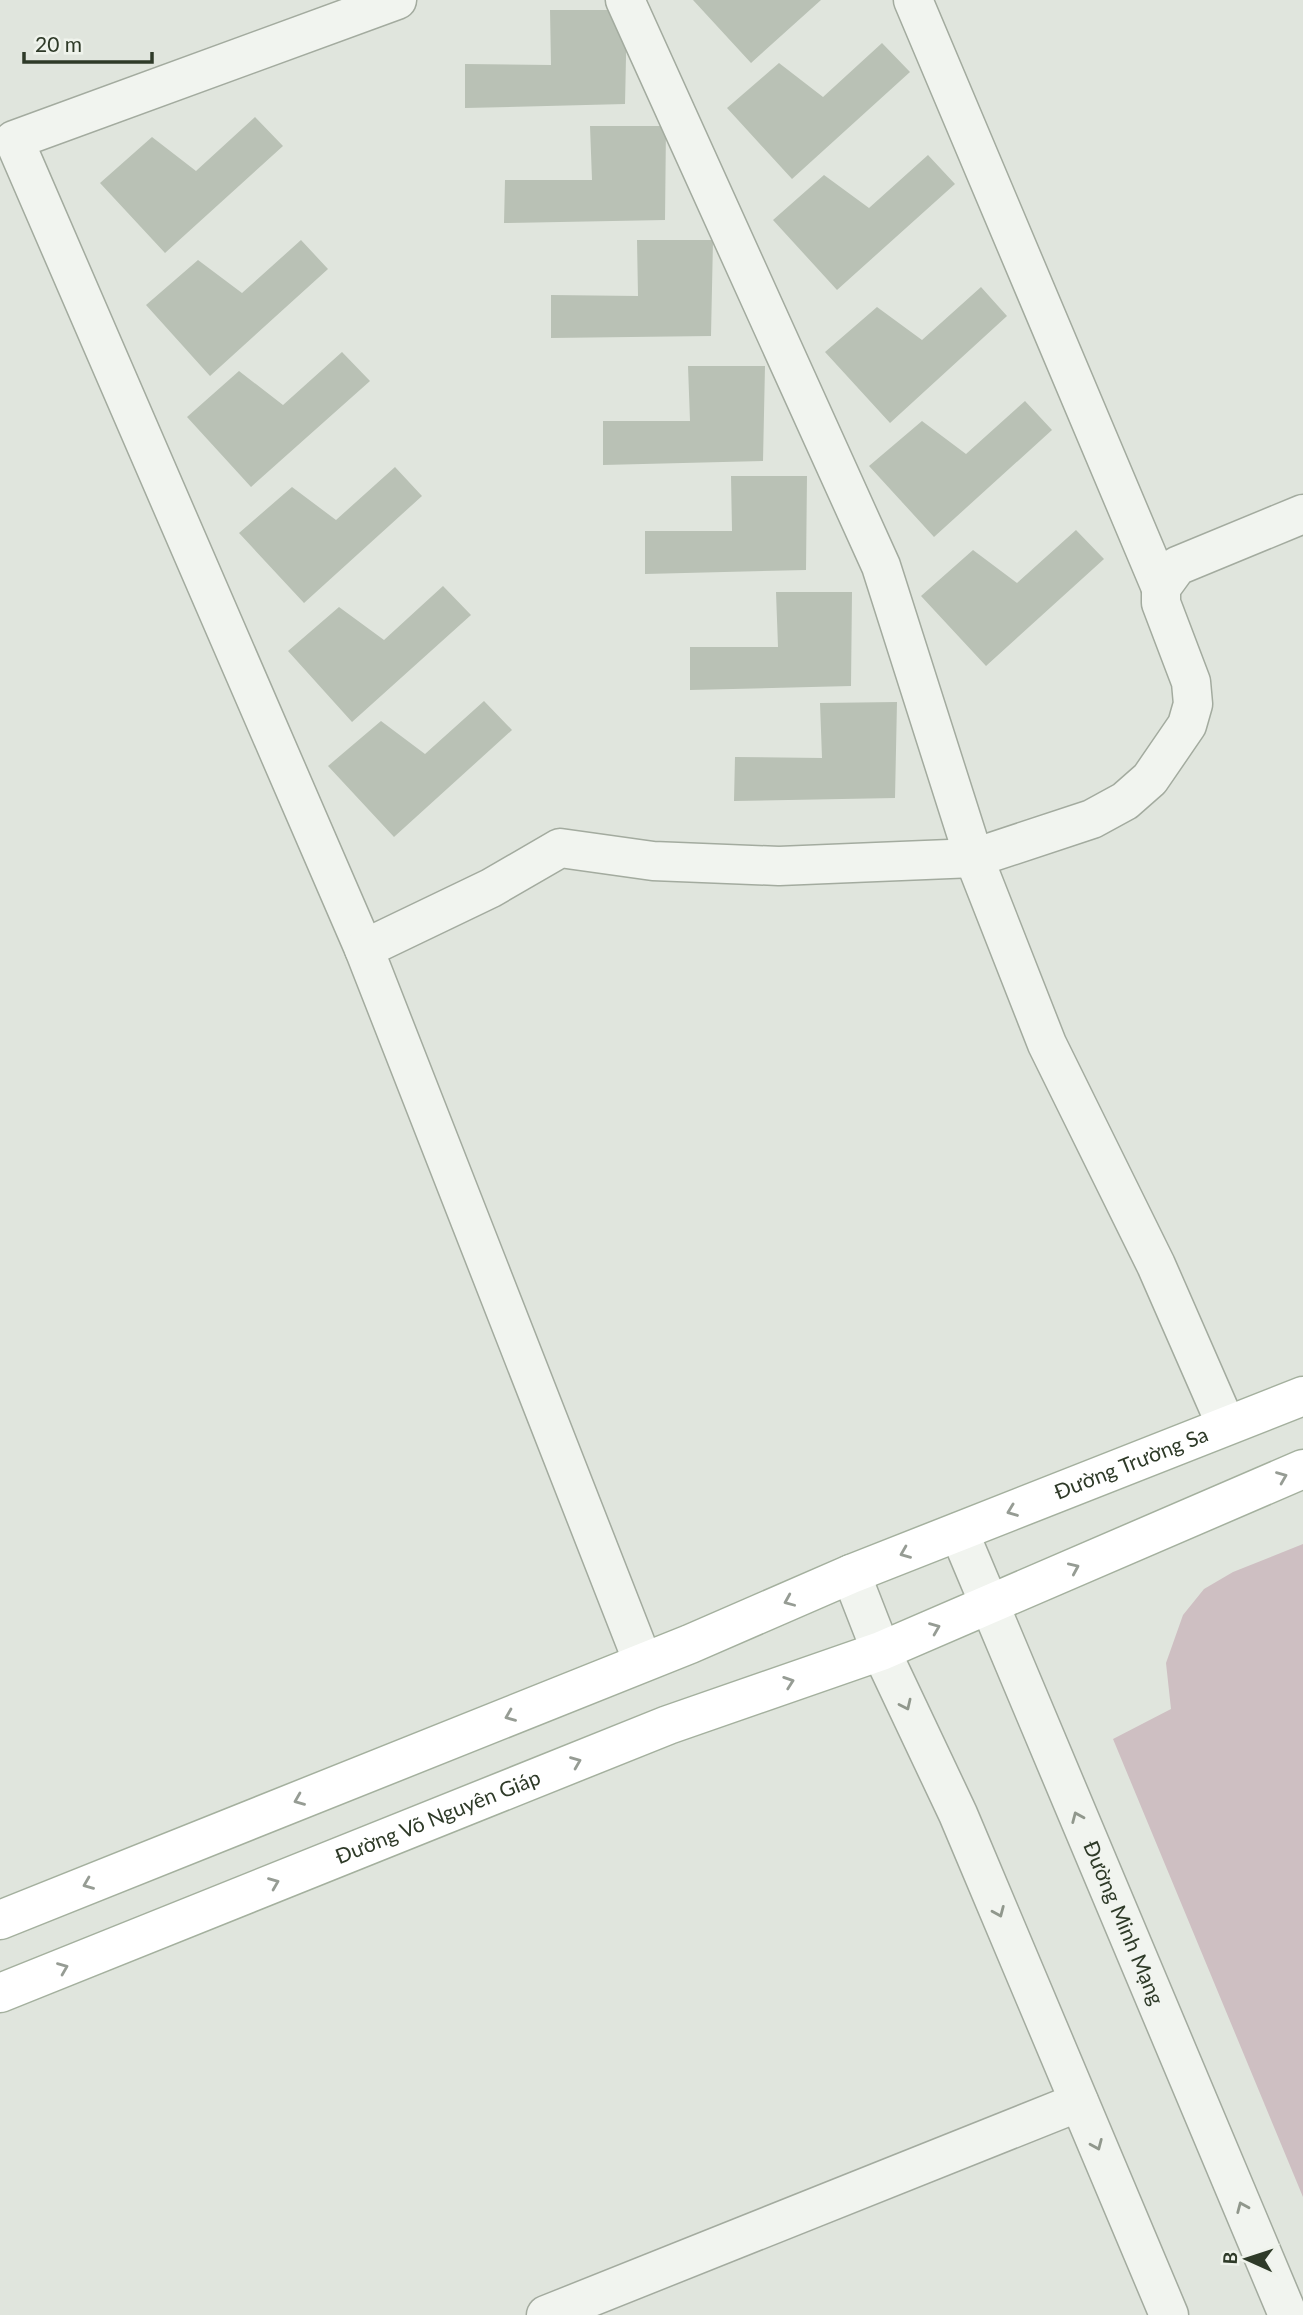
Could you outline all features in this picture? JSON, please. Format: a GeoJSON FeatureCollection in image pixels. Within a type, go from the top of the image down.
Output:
{"type":"FeatureCollection","features":[{"type":"Feature","properties":{"kind":"main road","name":"Đường Trường Sa"},"geometry":{"type":"LineString","coordinates":[[852,1574],[1303,1396]]}},
{"type":"Feature","properties":{"kind":"main road"},"geometry":{"type":"LineString","coordinates":[[989,1606],[1303,1469]]}},
{"type":"Feature","properties":{"kind":"main road"},"geometry":{"type":"LineString","coordinates":[[0,1920],[677,1649],[852,1574]]}},
{"type":"Feature","properties":{"kind":"main road","name":"Đường Võ Nguyên Giáp"},"geometry":{"type":"LineString","coordinates":[[0,1993],[668,1724],[881,1651],[989,1606]]}},
{"type":"Feature","properties":{"kind":"street"},"geometry":{"type":"LineString","coordinates":[[397,0],[14,140],[364,949],[639,1651]]}},
{"type":"Feature","properties":{"kind":"street"},"geometry":{"type":"LineString","coordinates":[[625,0],[881,566],[974,858],[1047,1044],[1156,1265],[1219,1409]]}},
{"type":"Feature","properties":{"kind":"street"},"geometry":{"type":"LineString","coordinates":[[364,949],[491,888],[560,848],[653,861],[779,866],[974,858],[1092,820],[1125,802],[1150,779],[1187,725],[1192,704],[1191,682],[1161,603],[1161,588],[913,0]]}},
{"type":"Feature","properties":{"kind":"street"},"geometry":{"type":"LineString","coordinates":[[1161,588],[1177,566],[1303,514]]}},
{"type":"Feature","properties":{"kind":"street","name":"Đường Minh Mạng"},"geometry":{"type":"LineString","coordinates":[[958,1532],[1288,2315]]}},
{"type":"Feature","properties":{"kind":"street"},"geometry":{"type":"LineString","coordinates":[[852,1574],[881,1651],[958,1814],[1169,2315]]}},
{"type":"Feature","properties":{"kind":"street"},"geometry":{"type":"LineString","coordinates":[[546,2315],[1079,2102]]}},
{"type":"Feature","properties":{"kind":"shaded area"},"geometry":{"type":"Polygon","coordinates":[[[1303,1544],[1303,2197],[1113,1739],[1171,1709],[1166,1663],[1183,1615],[1204,1589],[1233,1572],[1303,1544]]]}},
{"type":"Feature","properties":{"kind":"building"},"geometry":{"type":"Polygon","coordinates":[[[693,0],[821,0],[751,63],[693,0]]]}},
{"type":"Feature","properties":{"kind":"building"},"geometry":{"type":"Polygon","coordinates":[[[550,10],[627,10],[625,104],[465,108],[465,64],[551,65],[550,10]]]}},
{"type":"Feature","properties":{"kind":"building"},"geometry":{"type":"Polygon","coordinates":[[[882,43],[910,72],[792,179],[727,108],[779,63],[823,97],[882,43]]]}},
{"type":"Feature","properties":{"kind":"building"},"geometry":{"type":"Polygon","coordinates":[[[255,117],[283,146],[165,253],[100,183],[152,137],[196,171],[255,117]]]}},
{"type":"Feature","properties":{"kind":"building"},"geometry":{"type":"Polygon","coordinates":[[[590,126],[666,126],[665,220],[504,223],[505,180],[592,180],[590,126]]]}},
{"type":"Feature","properties":{"kind":"building"},"geometry":{"type":"Polygon","coordinates":[[[928,155],[955,184],[837,290],[773,220],[824,175],[869,208],[928,155]]]}},
{"type":"Feature","properties":{"kind":"building"},"geometry":{"type":"Polygon","coordinates":[[[301,240],[328,269],[210,376],[146,305],[198,260],[242,293],[301,240]]]}},
{"type":"Feature","properties":{"kind":"building"},"geometry":{"type":"Polygon","coordinates":[[[637,240],[713,240],[711,336],[551,338],[551,295],[638,296],[637,240]]]}},
{"type":"Feature","properties":{"kind":"building"},"geometry":{"type":"Polygon","coordinates":[[[981,287],[1007,316],[890,423],[825,352],[877,307],[922,340],[981,287]]]}},
{"type":"Feature","properties":{"kind":"building"},"geometry":{"type":"Polygon","coordinates":[[[342,352],[370,381],[251,487],[187,417],[239,371],[283,405],[342,352]]]}},
{"type":"Feature","properties":{"kind":"building"},"geometry":{"type":"Polygon","coordinates":[[[688,366],[765,366],[763,461],[603,465],[603,421],[690,421],[688,366]]]}},
{"type":"Feature","properties":{"kind":"building"},"geometry":{"type":"Polygon","coordinates":[[[1025,401],[1052,430],[934,537],[869,466],[922,421],[966,454],[1025,401]]]}},
{"type":"Feature","properties":{"kind":"building"},"geometry":{"type":"Polygon","coordinates":[[[395,467],[422,496],[304,603],[239,533],[292,487],[336,520],[395,467]]]}},
{"type":"Feature","properties":{"kind":"building"},"geometry":{"type":"Polygon","coordinates":[[[731,476],[807,476],[806,570],[645,574],[645,531],[732,531],[731,476]]]}},
{"type":"Feature","properties":{"kind":"building"},"geometry":{"type":"Polygon","coordinates":[[[1076,530],[1104,559],[986,666],[921,596],[973,550],[1017,583],[1076,530]]]}},
{"type":"Feature","properties":{"kind":"building"},"geometry":{"type":"Polygon","coordinates":[[[443,586],[471,615],[352,722],[288,651],[339,607],[384,640],[443,586]]]}},
{"type":"Feature","properties":{"kind":"building"},"geometry":{"type":"Polygon","coordinates":[[[776,592],[852,592],[851,686],[690,690],[690,647],[778,647],[776,592]]]}},
{"type":"Feature","properties":{"kind":"building"},"geometry":{"type":"Polygon","coordinates":[[[484,701],[512,730],[394,837],[328,766],[381,721],[425,754],[484,701]]]}},
{"type":"Feature","properties":{"kind":"building"},"geometry":{"type":"Polygon","coordinates":[[[897,702],[895,798],[734,801],[735,757],[822,758],[820,703],[897,702]]]}}]}
